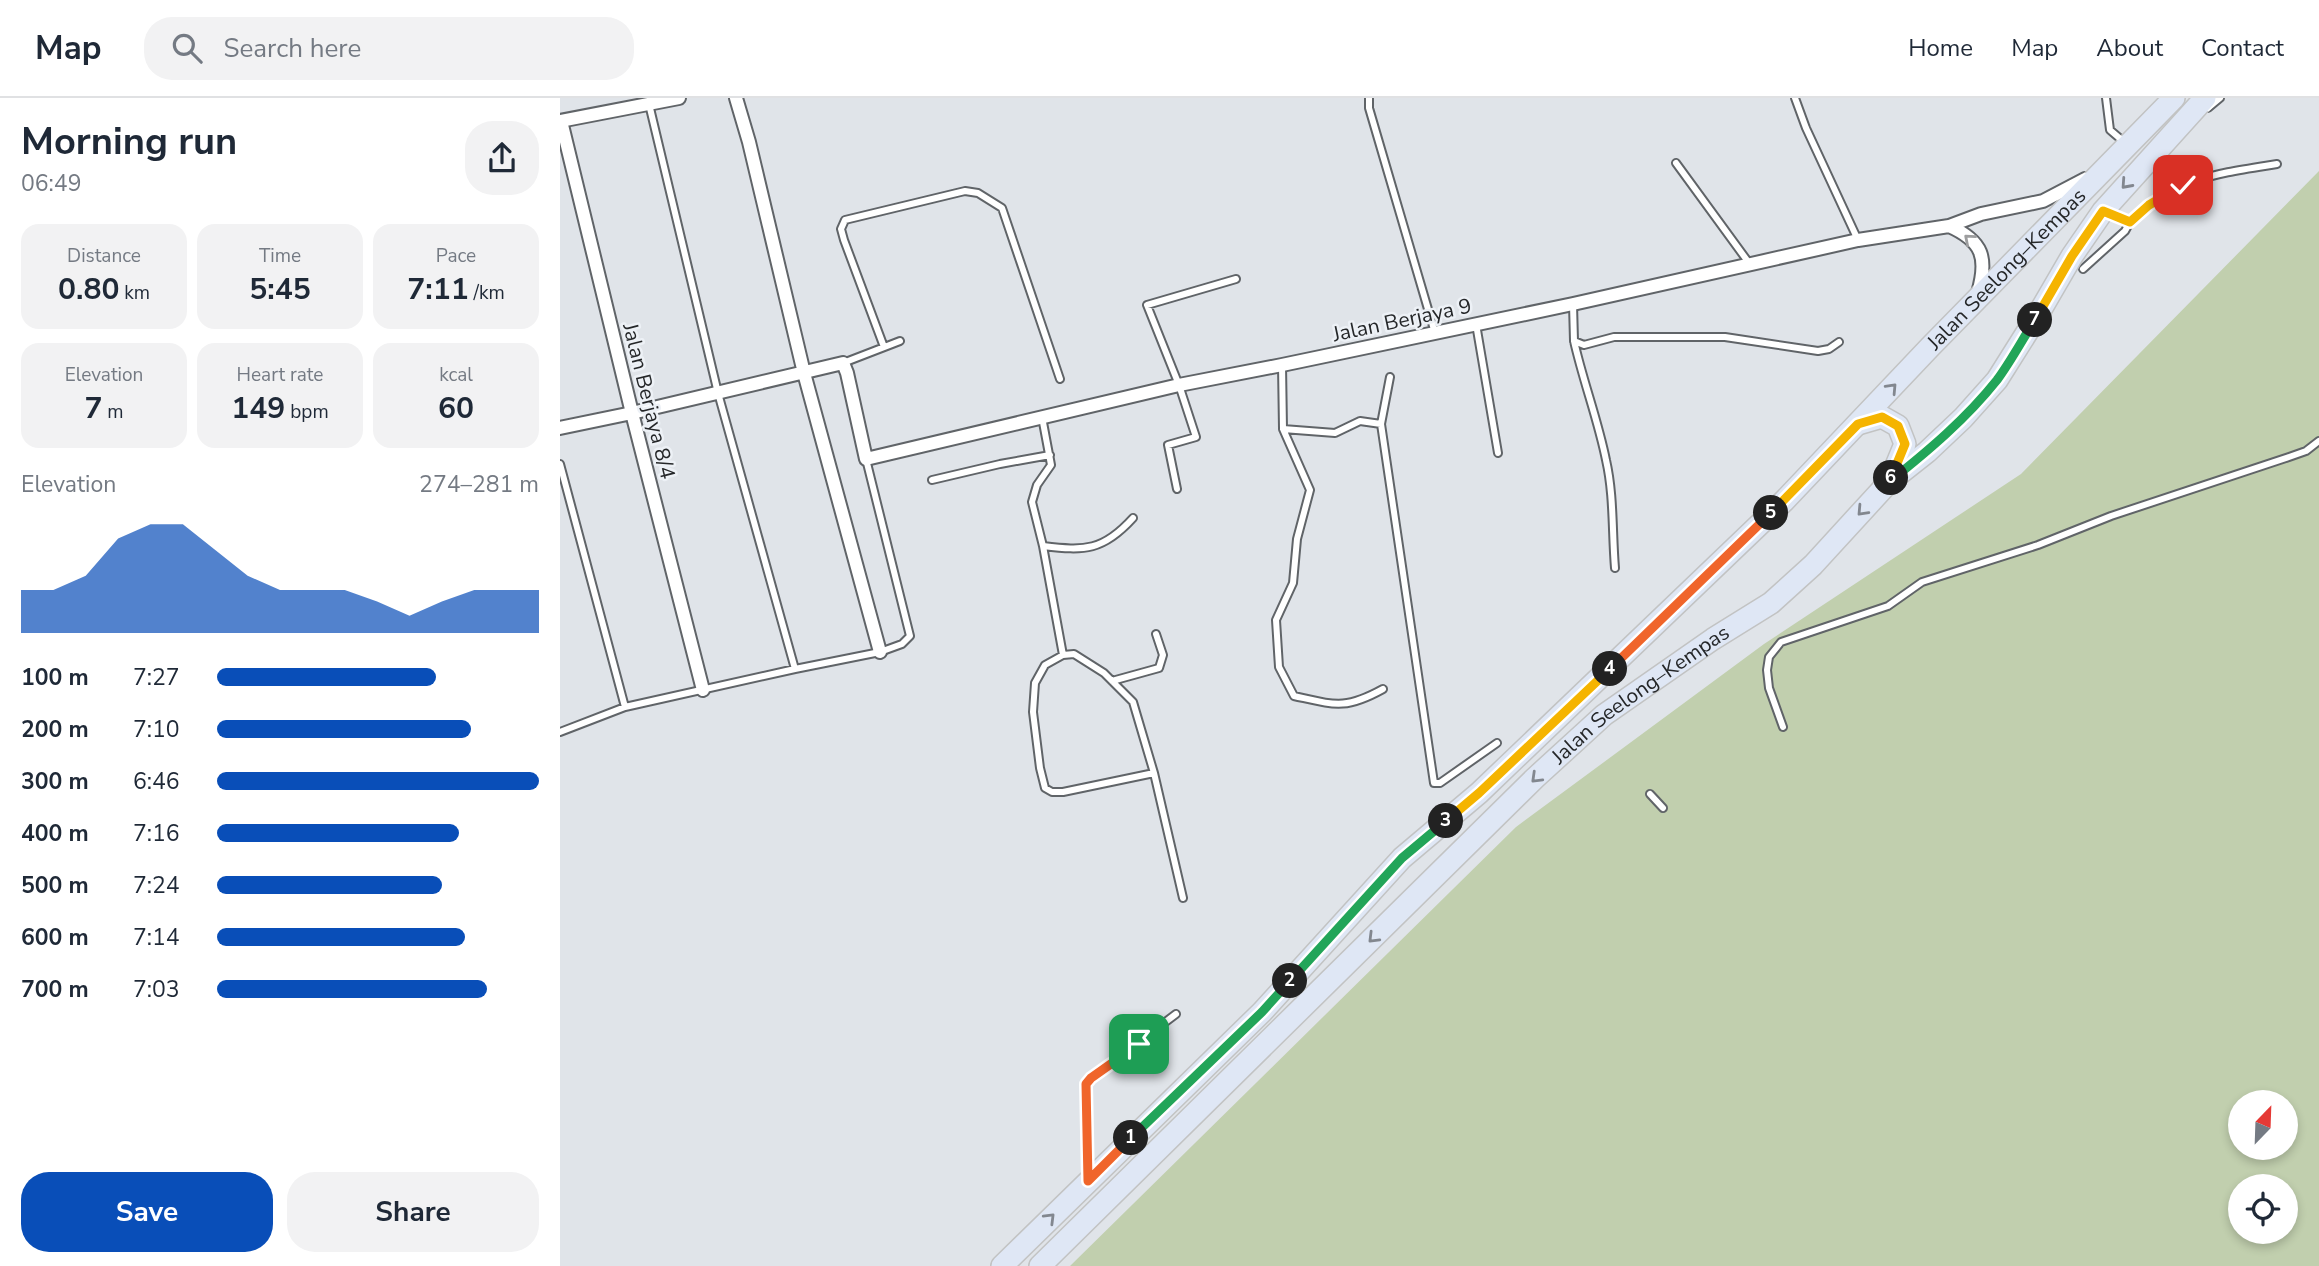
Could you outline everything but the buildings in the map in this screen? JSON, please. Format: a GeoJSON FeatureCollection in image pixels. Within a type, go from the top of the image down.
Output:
{"type":"FeatureCollection","features":[{"type":"Feature","properties":{"kind":"main road","name":"Jalan Seelong–Kempas"},"geometry":{"type":"LineString","coordinates":[[1002,1266],[1262,1012],[1402,858],[1479,793],[1784,500],[2174,98]]}},
{"type":"Feature","properties":{"kind":"main road","name":"Jalan Seelong–Kempas"},"geometry":{"type":"LineString","coordinates":[[1040,1266],[1535,778],[1604,715],[1713,639],[1771,603],[1813,565],[1889,482],[1927,452],[1963,418],[1997,380],[2072,256],[2103,211],[2205,98]]}},
{"type":"Feature","properties":{"kind":"main road"},"geometry":{"type":"LineString","coordinates":[[1858,424],[1882,417],[1898,426],[1905,444],[1889,482]]}},
{"type":"Feature","properties":{"kind":"street"},"geometry":{"type":"LineString","coordinates":[[561,121],[679,98]]}},
{"type":"Feature","properties":{"kind":"street"},"geometry":{"type":"LineString","coordinates":[[736,98],[804,373],[880,652]]}},
{"type":"Feature","properties":{"kind":"street","name":"Jalan Berjaya 8/4"},"geometry":{"type":"LineString","coordinates":[[561,121],[703,690]]}},
{"type":"Feature","properties":{"kind":"street","name":"Jalan Berjaya 9"},"geometry":{"type":"LineString","coordinates":[[866,459],[1179,384],[1573,304],[1858,240],[1949,226],[1981,214],[2043,201],[2104,169]]}},
{"type":"Feature","properties":{"kind":"street"},"geometry":{"type":"LineString","coordinates":[[1949,226],[1965,233],[1977,244],[1984,261],[1984,273],[1976,300]]}},
{"type":"Feature","properties":{"kind":"street"},"geometry":{"type":"LineString","coordinates":[[560,428],[843,363],[866,459]]}},
{"type":"Feature","properties":{"kind":"lane"},"geometry":{"type":"LineString","coordinates":[[1369,98],[1369,108],[1435,333]]}},
{"type":"Feature","properties":{"kind":"lane"},"geometry":{"type":"LineString","coordinates":[[1795,98],[1806,128],[1858,240]]}},
{"type":"Feature","properties":{"kind":"lane"},"geometry":{"type":"LineString","coordinates":[[2106,98],[2110,130],[2127,145]]}},
{"type":"Feature","properties":{"kind":"lane"},"geometry":{"type":"LineString","coordinates":[[2176,130],[2195,119],[2220,98]]}},
{"type":"Feature","properties":{"kind":"lane"},"geometry":{"type":"LineString","coordinates":[[649,104],[718,393],[794,669]]}},
{"type":"Feature","properties":{"kind":"lane"},"geometry":{"type":"LineString","coordinates":[[1676,163],[1751,265]]}},
{"type":"Feature","properties":{"kind":"lane"},"geometry":{"type":"LineString","coordinates":[[2083,269],[2149,205],[2201,177],[2277,164]]}},
{"type":"Feature","properties":{"kind":"lane"},"geometry":{"type":"LineString","coordinates":[[884,347],[844,240],[841,229],[845,220],[965,191],[978,193],[1002,208],[1060,379]]}},
{"type":"Feature","properties":{"kind":"lane"},"geometry":{"type":"LineString","coordinates":[[2103,211],[2130,222]]}},
{"type":"Feature","properties":{"kind":"lane"},"geometry":{"type":"LineString","coordinates":[[1177,489],[1168,444],[1196,437],[1179,384],[1147,305],[1236,279]]}},
{"type":"Feature","properties":{"kind":"lane"},"geometry":{"type":"LineString","coordinates":[[1573,304],[1574,341],[1611,483],[1615,568]]}},
{"type":"Feature","properties":{"kind":"lane"},"geometry":{"type":"LineString","coordinates":[[1476,324],[1497,453]]}},
{"type":"Feature","properties":{"kind":"lane"},"geometry":{"type":"LineString","coordinates":[[1574,341],[1584,345],[1614,337],[1725,337],[1818,351],[1829,349],[1839,342]]}},
{"type":"Feature","properties":{"kind":"lane"},"geometry":{"type":"LineString","coordinates":[[843,363],[900,341]]}},
{"type":"Feature","properties":{"kind":"lane"},"geometry":{"type":"LineString","coordinates":[[1282,365],[1283,429],[1310,490],[1297,538],[1293,583],[1276,620],[1279,667],[1294,696],[1338,706],[1365,699],[1383,689]]}},
{"type":"Feature","properties":{"kind":"lane"},"geometry":{"type":"LineString","coordinates":[[1390,377],[1381,424],[1434,783],[1440,783],[1497,743]]}},
{"type":"Feature","properties":{"kind":"lane"},"geometry":{"type":"LineString","coordinates":[[1042,417],[1052,465],[1037,485],[1032,502],[1063,655]]}},
{"type":"Feature","properties":{"kind":"lane"},"geometry":{"type":"LineString","coordinates":[[1283,429],[1335,433],[1360,421],[1381,424]]}},
{"type":"Feature","properties":{"kind":"lane"},"geometry":{"type":"LineString","coordinates":[[1783,727],[1769,688],[1767,670],[1769,657],[1781,642],[1888,606],[1922,582],[2038,545],[2111,516],[2289,457],[2319,441]]}},
{"type":"Feature","properties":{"kind":"lane"},"geometry":{"type":"LineString","coordinates":[[932,480],[1050,455]]}},
{"type":"Feature","properties":{"kind":"lane"},"geometry":{"type":"LineString","coordinates":[[560,732],[625,707],[880,652],[902,644],[910,636],[866,459]]}},
{"type":"Feature","properties":{"kind":"lane"},"geometry":{"type":"LineString","coordinates":[[560,464],[625,707]]}},
{"type":"Feature","properties":{"kind":"lane"},"geometry":{"type":"LineString","coordinates":[[1043,546],[1083,550],[1118,535],[1133,518]]}},
{"type":"Feature","properties":{"kind":"lane"},"geometry":{"type":"LineString","coordinates":[[1112,681],[1159,668],[1163,655],[1157,634]]}},
{"type":"Feature","properties":{"kind":"lane"},"geometry":{"type":"LineString","coordinates":[[1154,773],[1063,792],[1052,792],[1045,788],[1033,712],[1035,683],[1045,665],[1063,655],[1074,654],[1112,681],[1133,702],[1154,773],[1183,898]]}},
{"type":"Feature","properties":{"kind":"lane"},"geometry":{"type":"LineString","coordinates":[[1650,794],[1663,808]]}},
{"type":"Feature","properties":{"kind":"lane"},"geometry":{"type":"LineString","coordinates":[[1088,1181],[1086,1084],[1176,1014]]}},
{"type":"Feature","properties":{"kind":"green space"},"geometry":{"type":"Polygon","coordinates":[[[2319,171],[2319,1266],[1070,1266],[1516,827],[1764,644],[2021,474],[2319,171]]]}},
{"type":"Feature","properties":{"kind":"route"},"geometry":{"type":"LineString","coordinates":[[1139,1044],[1086,1084],[1088,1181],[1262,1012],[1402,858],[1479,793],[1658,623],[1858,424],[1882,417],[1898,426],[1905,444],[1889,482],[1927,452],[1963,418],[1997,380],[2072,256],[2103,211],[2130,222],[2149,205],[2183,185]]}}]}
